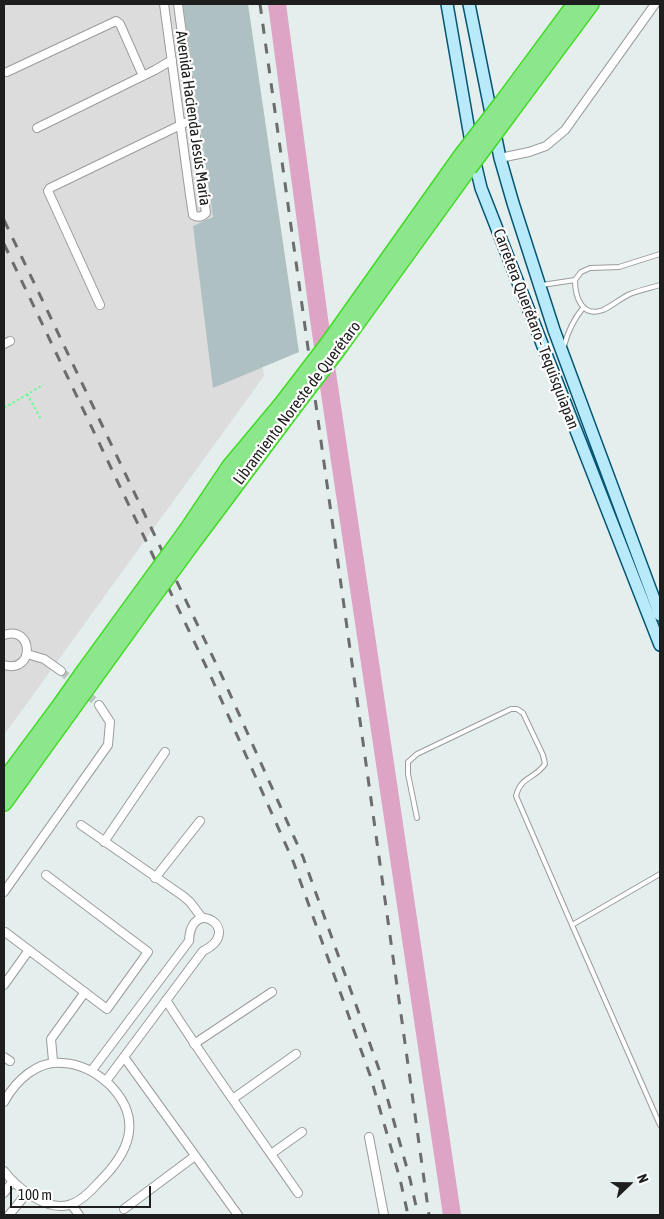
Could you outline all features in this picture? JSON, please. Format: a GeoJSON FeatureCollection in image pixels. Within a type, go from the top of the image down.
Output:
{"type":"FeatureCollection","features":[{"type":"Feature","properties":{"kind":"highway","name":"Libramiento Noreste de Querétaro"},"geometry":{"type":"LineString","coordinates":[[506,108],[575,4]]}},
{"type":"Feature","properties":{"kind":"highway","name":"Libramiento Noreste de Querétaro"},"geometry":{"type":"LineString","coordinates":[[4,781],[65,708],[192,534],[332,349],[465,162],[506,108],[591,4]]}},
{"type":"Feature","properties":{"kind":"highway","name":"Libramiento Noreste de Querétaro"},"geometry":{"type":"LineString","coordinates":[[4,803],[65,708]]}},
{"type":"Feature","properties":{"kind":"main road","name":"Carretera Querétaro - Tequisquiapan"},"geometry":{"type":"LineString","coordinates":[[447,4],[469,136],[481,188],[660,645]]}},
{"type":"Feature","properties":{"kind":"main road","name":"Carretera Querétaro - Tequisquiapan"},"geometry":{"type":"LineString","coordinates":[[469,4],[500,158],[563,352],[660,615]]}},
{"type":"Feature","properties":{"kind":"street","name":"Avenida Hacienda Jesús María"},"geometry":{"type":"LineString","coordinates":[[164,4],[193,215],[197,217],[206,213],[178,4]]}},
{"type":"Feature","properties":{"kind":"street"},"geometry":{"type":"LineString","coordinates":[[500,158],[529,152],[546,146],[565,130],[656,4]]}},
{"type":"Feature","properties":{"kind":"street"},"geometry":{"type":"LineString","coordinates":[[7,72],[116,21],[120,24],[144,76]]}},
{"type":"Feature","properties":{"kind":"street"},"geometry":{"type":"LineString","coordinates":[[37,128],[144,76],[172,60]]}},
{"type":"Feature","properties":{"kind":"street"},"geometry":{"type":"LineString","coordinates":[[100,305],[48,191],[50,188],[193,119]]}},
{"type":"Feature","properties":{"kind":"street"},"geometry":{"type":"LineString","coordinates":[[4,635],[12,633],[23,639],[27,654],[21,663],[15,666],[4,665]]}},
{"type":"Feature","properties":{"kind":"street"},"geometry":{"type":"LineString","coordinates":[[27,654],[44,659],[62,671]]}},
{"type":"Feature","properties":{"kind":"street"},"geometry":{"type":"LineString","coordinates":[[4,892],[108,745],[110,722],[99,706]]}},
{"type":"Feature","properties":{"kind":"street"},"geometry":{"type":"LineString","coordinates":[[104,842],[165,752]]}},
{"type":"Feature","properties":{"kind":"street"},"geometry":{"type":"LineString","coordinates":[[155,878],[200,821]]}},
{"type":"Feature","properties":{"kind":"street"},"geometry":{"type":"LineString","coordinates":[[81,825],[183,896],[202,918]]}},
{"type":"Feature","properties":{"kind":"street"},"geometry":{"type":"LineString","coordinates":[[5,932],[107,1008],[148,952],[46,875]]}},
{"type":"Feature","properties":{"kind":"street"},"geometry":{"type":"LineString","coordinates":[[92,1070],[189,941],[190,926],[202,918],[209,918],[215,922],[219,928],[220,936],[217,942],[203,951],[106,1082]]}},
{"type":"Feature","properties":{"kind":"street"},"geometry":{"type":"LineString","coordinates":[[189,941],[203,951]]}},
{"type":"Feature","properties":{"kind":"street"},"geometry":{"type":"LineString","coordinates":[[4,985],[29,950]]}},
{"type":"Feature","properties":{"kind":"street"},"geometry":{"type":"LineString","coordinates":[[53,1062],[51,1039],[85,992]]}},
{"type":"Feature","properties":{"kind":"street"},"geometry":{"type":"LineString","coordinates":[[194,1044],[272,992]]}},
{"type":"Feature","properties":{"kind":"street"},"geometry":{"type":"LineString","coordinates":[[166,1000],[194,1044],[234,1098],[298,1193]]}},
{"type":"Feature","properties":{"kind":"street"},"geometry":{"type":"LineString","coordinates":[[234,1098],[296,1054]]}},
{"type":"Feature","properties":{"kind":"street"},"geometry":{"type":"LineString","coordinates":[[124,1056],[236,1213],[227,1215]]}},
{"type":"Feature","properties":{"kind":"street"},"geometry":{"type":"LineString","coordinates":[[4,1102],[25,1075],[38,1067],[53,1062],[71,1063],[92,1070],[120,1096],[128,1113],[129,1132],[122,1154],[106,1175],[88,1193],[71,1204],[55,1205],[42,1201],[12,1182],[4,1171]]}},
{"type":"Feature","properties":{"kind":"street"},"geometry":{"type":"LineString","coordinates":[[271,1154],[302,1132]]}},
{"type":"Feature","properties":{"kind":"street"},"geometry":{"type":"LineString","coordinates":[[369,1137],[384,1215]]}},
{"type":"Feature","properties":{"kind":"street"},"geometry":{"type":"LineString","coordinates":[[124,1209],[195,1156]]}},
{"type":"Feature","properties":{"kind":"street"},"geometry":{"type":"LineString","coordinates":[[4,1193],[12,1182]]}},
{"type":"Feature","properties":{"kind":"street"},"geometry":{"type":"LineString","coordinates":[[9,1215],[27,1193]]}},
{"type":"Feature","properties":{"kind":"street"},"geometry":{"type":"LineString","coordinates":[[71,1204],[79,1215]]}},
{"type":"Feature","properties":{"kind":"lane"},"geometry":{"type":"LineString","coordinates":[[660,254],[619,267],[590,268],[581,272],[575,280],[575,290],[583,308],[591,312],[602,310],[629,294],[660,285]]}},
{"type":"Feature","properties":{"kind":"lane"},"geometry":{"type":"LineString","coordinates":[[540,285],[575,280]]}},
{"type":"Feature","properties":{"kind":"lane"},"geometry":{"type":"LineString","coordinates":[[563,352],[570,328],[583,308]]}},
{"type":"Feature","properties":{"kind":"lane"},"geometry":{"type":"LineString","coordinates":[[417,818],[408,774],[408,762],[417,754],[511,709],[517,709],[523,713],[543,755],[545,764],[540,772],[523,781],[518,787],[516,796],[660,1125]]}},
{"type":"Feature","properties":{"kind":"lane"},"geometry":{"type":"LineString","coordinates":[[572,925],[660,874]]}},
{"type":"Feature","properties":{"kind":"path"},"geometry":{"type":"LineString","coordinates":[[4,408],[43,385]]}},
{"type":"Feature","properties":{"kind":"path"},"geometry":{"type":"LineString","coordinates":[[27,394],[41,419]]}},
{"type":"Feature","properties":{"kind":"shaded area"},"geometry":{"type":"Polygon","coordinates":[[[4,4],[218,4],[264,376],[4,735],[4,4]]]}},
{"type":"Feature","properties":{"kind":"shaded area"},"geometry":{"type":"Polygon","coordinates":[[[183,4],[248,4],[299,352],[213,388],[193,226],[213,217],[183,4]]]}},
{"type":"Feature","properties":{"kind":"waterway"},"geometry":{"type":"LineString","coordinates":[[277,4],[319,319],[452,1215]]}},
{"type":"Feature","properties":{"kind":"tunnel"},"geometry":{"type":"LineString","coordinates":[[61,671],[99,705]]}},
{"type":"Feature","properties":{"kind":"railway"},"geometry":{"type":"LineString","coordinates":[[260,4],[429,1215]]}},
{"type":"Feature","properties":{"kind":"railway"},"geometry":{"type":"LineString","coordinates":[[4,220],[221,674],[303,857],[380,1072],[410,1179],[418,1215]]}},
{"type":"Feature","properties":{"kind":"railway"},"geometry":{"type":"LineString","coordinates":[[4,244],[212,679],[293,861],[370,1075],[400,1179],[408,1215]]}}]}
